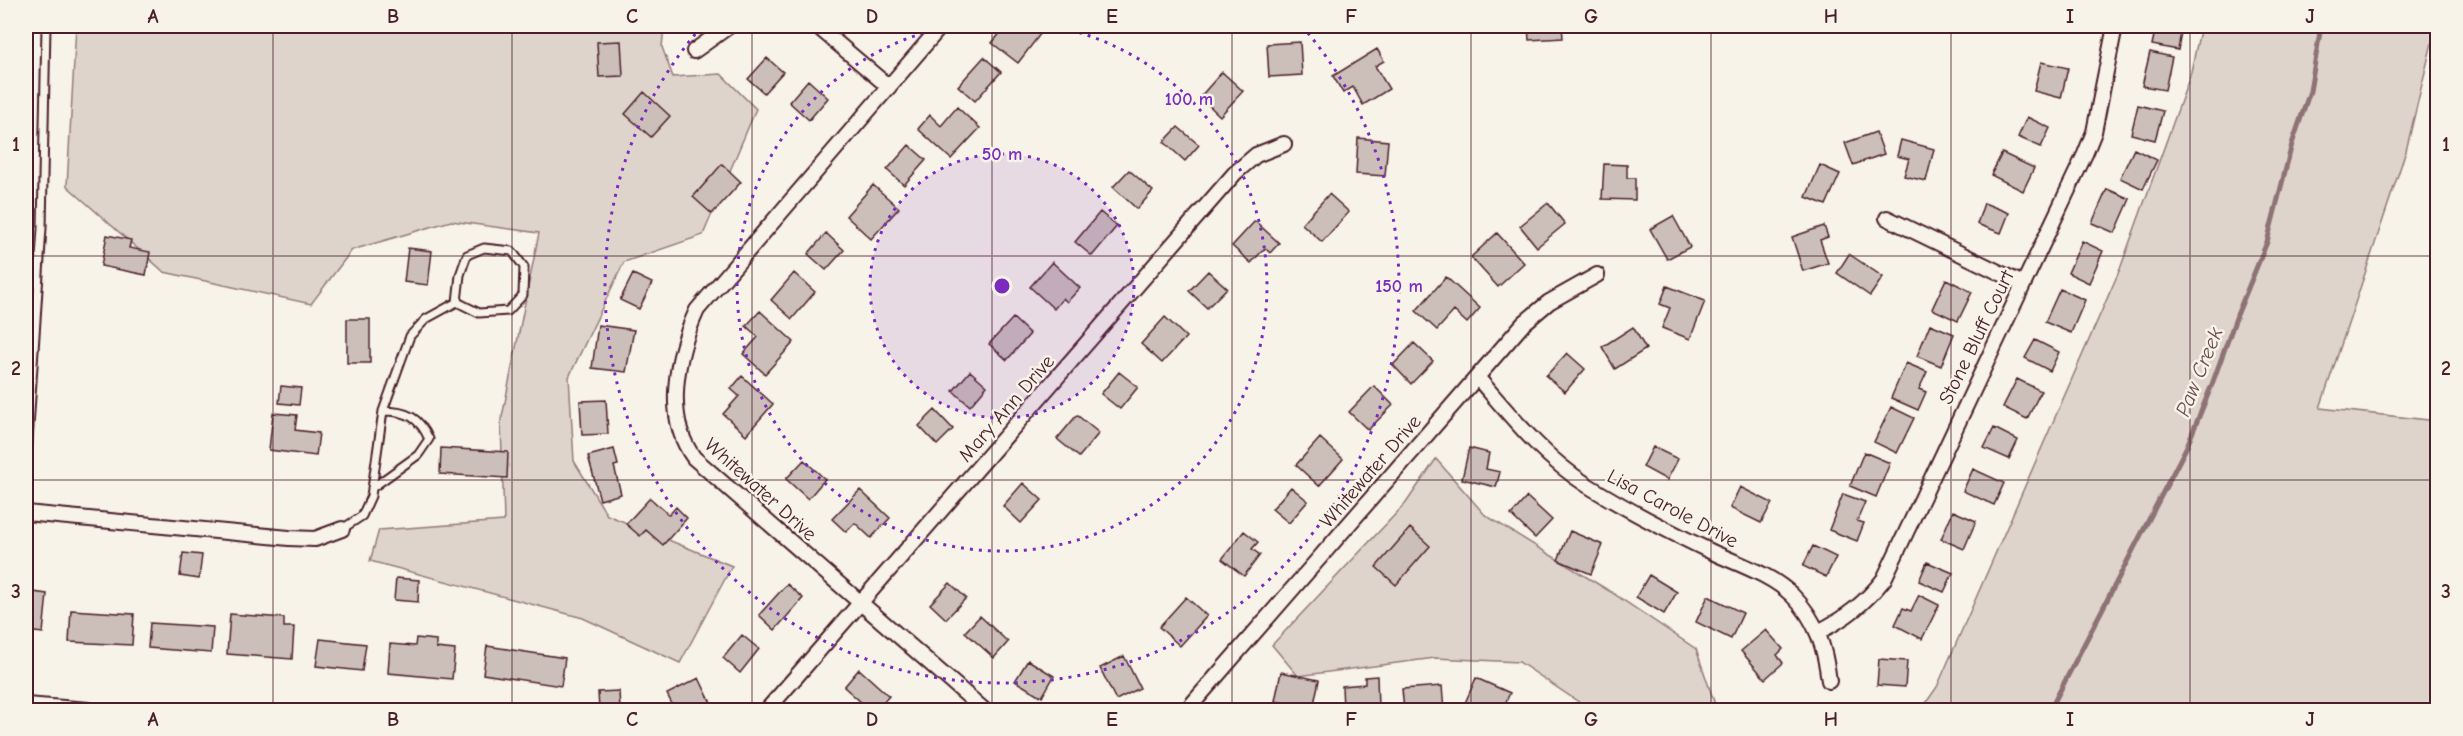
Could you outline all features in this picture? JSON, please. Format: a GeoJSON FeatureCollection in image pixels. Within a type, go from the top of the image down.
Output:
{"type":"FeatureCollection","features":[{"type":"Feature","properties":{"kind":"street"},"geometry":{"type":"LineString","coordinates":[[694,51],[729,26]]}},
{"type":"Feature","properties":{"kind":"street"},"geometry":{"type":"LineString","coordinates":[[817,26],[889,87]]}},
{"type":"Feature","properties":{"kind":"street","name":"Whitewater Drive"},"geometry":{"type":"LineString","coordinates":[[941,26],[697,310],[688,331],[676,396],[677,425],[684,445],[694,458],[984,711]]}},
{"type":"Feature","properties":{"kind":"street","name":"Stone Bluff Court"},"geometry":{"type":"LineString","coordinates":[[1818,632],[1848,617],[1869,598],[1884,579],[2094,132],[2115,26]]}},
{"type":"Feature","properties":{"kind":"street","name":"Mary Ann Drive"},"geometry":{"type":"LineString","coordinates":[[767,711],[1235,173],[1256,155],[1284,144]]}},
{"type":"Feature","properties":{"kind":"street"},"geometry":{"type":"LineString","coordinates":[[1887,218],[2023,284]]}},
{"type":"Feature","properties":{"kind":"street","name":"Whitewater Drive"},"geometry":{"type":"LineString","coordinates":[[1196,708],[1524,323],[1549,302],[1597,275]]}},
{"type":"Feature","properties":{"kind":"street","name":"Lisa Carole Drive"},"geometry":{"type":"LineString","coordinates":[[1477,377],[1531,439],[1587,485],[1671,532],[1771,580],[1791,594],[1809,615],[1818,632],[1826,657],[1829,681]]}},
{"type":"Feature","properties":{"kind":"street"},"geometry":{"type":"LineString","coordinates":[[26,513],[315,539],[342,529]]}},
{"type":"Feature","properties":{"kind":"street"},"geometry":{"type":"LineString","coordinates":[[26,705],[89,711]]}},
{"type":"Feature","properties":{"kind":"lane"},"geometry":{"type":"LineString","coordinates":[[26,473],[42,228],[46,26]]}},
{"type":"Feature","properties":{"kind":"lane"},"geometry":{"type":"LineString","coordinates":[[484,248],[512,251],[524,267],[523,295],[508,311],[479,313],[457,302],[460,275],[467,255],[484,248]]}},
{"type":"Feature","properties":{"kind":"lane"},"geometry":{"type":"LineString","coordinates":[[342,529],[362,516],[372,488],[383,411],[410,336],[426,319],[457,302]]}},
{"type":"Feature","properties":{"kind":"lane"},"geometry":{"type":"LineString","coordinates":[[372,488],[418,455],[429,439],[423,425],[413,416],[399,411],[383,411]]}},
{"type":"Feature","properties":{"kind":"shaded area"},"geometry":{"type":"Polygon","coordinates":[[[76,26],[664,26],[662,47],[673,77],[721,74],[756,109],[703,235],[624,262],[569,377],[574,461],[607,515],[732,566],[680,663],[583,618],[370,561],[379,530],[504,521],[501,422],[539,233],[451,221],[352,250],[311,304],[164,272],[67,186],[76,26]]]}},
{"type":"Feature","properties":{"kind":"shaded area"},"geometry":{"type":"Polygon","coordinates":[[[2201,26],[2436,26],[2406,151],[2320,408],[2437,421],[2437,710],[1921,710],[1937,687],[2120,269],[2190,76],[2201,26]]]}},
{"type":"Feature","properties":{"kind":"shaded area"},"geometry":{"type":"Polygon","coordinates":[[[1436,459],[1485,515],[1611,592],[1696,649],[1717,710],[1584,710],[1583,705],[1519,662],[1435,658],[1298,676],[1272,645],[1406,503],[1436,459]]]}},
{"type":"Feature","properties":{"kind":"building"},"geometry":{"type":"Polygon","coordinates":[[[1006,26],[1031,26],[1041,33],[1018,63],[992,43],[1006,26]]]}},
{"type":"Feature","properties":{"kind":"building"},"geometry":{"type":"Polygon","coordinates":[[[1528,26],[1562,26],[1563,38],[1529,40],[1528,26]]]}},
{"type":"Feature","properties":{"kind":"building"},"geometry":{"type":"Polygon","coordinates":[[[2156,26],[2182,26],[2178,50],[2152,45],[2156,26]]]}},
{"type":"Feature","properties":{"kind":"building"},"geometry":{"type":"Polygon","coordinates":[[[621,41],[623,76],[599,77],[597,42],[621,41]]]}},
{"type":"Feature","properties":{"kind":"building"},"geometry":{"type":"Polygon","coordinates":[[[1300,42],[1302,75],[1269,77],[1267,44],[1300,42]]]}},
{"type":"Feature","properties":{"kind":"building"},"geometry":{"type":"Polygon","coordinates":[[[1377,49],[1384,61],[1375,66],[1389,89],[1363,105],[1353,87],[1343,93],[1333,76],[1377,49]]]}},
{"type":"Feature","properties":{"kind":"building"},"geometry":{"type":"Polygon","coordinates":[[[2150,52],[2172,57],[2165,90],[2142,86],[2150,52]]]}},
{"type":"Feature","properties":{"kind":"building"},"geometry":{"type":"Polygon","coordinates":[[[984,57],[1001,72],[975,101],[958,86],[984,57]]]}},
{"type":"Feature","properties":{"kind":"building"},"geometry":{"type":"Polygon","coordinates":[[[767,58],[783,72],[764,93],[748,79],[767,58]]]}},
{"type":"Feature","properties":{"kind":"building"},"geometry":{"type":"Polygon","coordinates":[[[2041,62],[2068,68],[2061,98],[2034,91],[2041,62]]]}},
{"type":"Feature","properties":{"kind":"building"},"geometry":{"type":"Polygon","coordinates":[[[1222,72],[1243,91],[1220,116],[1200,97],[1222,72]]]}},
{"type":"Feature","properties":{"kind":"building"},"geometry":{"type":"Polygon","coordinates":[[[808,80],[828,98],[809,120],[789,102],[808,80]]]}},
{"type":"Feature","properties":{"kind":"building"},"geometry":{"type":"Polygon","coordinates":[[[644,92],[670,116],[651,137],[625,114],[644,92]]]}},
{"type":"Feature","properties":{"kind":"building"},"geometry":{"type":"Polygon","coordinates":[[[2138,105],[2163,111],[2155,140],[2131,134],[2138,105]]]}},
{"type":"Feature","properties":{"kind":"building"},"geometry":{"type":"Polygon","coordinates":[[[957,107],[980,128],[951,159],[918,129],[930,115],[941,126],[957,107]]]}},
{"type":"Feature","properties":{"kind":"building"},"geometry":{"type":"Polygon","coordinates":[[[2027,117],[2050,128],[2041,147],[2018,137],[2027,117]]]}},
{"type":"Feature","properties":{"kind":"building"},"geometry":{"type":"Polygon","coordinates":[[[1178,127],[1199,145],[1185,161],[1164,142],[1178,127]]]}},
{"type":"Feature","properties":{"kind":"building"},"geometry":{"type":"Polygon","coordinates":[[[1876,132],[1884,154],[1853,165],[1845,143],[1876,132]]]}},
{"type":"Feature","properties":{"kind":"building"},"geometry":{"type":"Polygon","coordinates":[[[1358,138],[1388,141],[1385,176],[1356,174],[1358,138]]]}},
{"type":"Feature","properties":{"kind":"building"},"geometry":{"type":"Polygon","coordinates":[[[1901,140],[1934,149],[1926,181],[1904,176],[1909,159],[1897,156],[1901,140]]]}},
{"type":"Feature","properties":{"kind":"building"},"geometry":{"type":"Polygon","coordinates":[[[909,145],[926,160],[904,185],[887,170],[909,145]]]}},
{"type":"Feature","properties":{"kind":"building"},"geometry":{"type":"Polygon","coordinates":[[[2134,149],[2157,160],[2143,189],[2120,178],[2134,149]]]}},
{"type":"Feature","properties":{"kind":"building"},"geometry":{"type":"Polygon","coordinates":[[[2002,153],[2034,168],[2023,191],[1991,175],[2002,153]]]}},
{"type":"Feature","properties":{"kind":"building"},"geometry":{"type":"Polygon","coordinates":[[[722,164],[741,182],[712,214],[693,197],[722,164]]]}},
{"type":"Feature","properties":{"kind":"building"},"geometry":{"type":"Polygon","coordinates":[[[1604,164],[1627,165],[1627,178],[1635,178],[1635,200],[1602,199],[1604,164]]]}},
{"type":"Feature","properties":{"kind":"building"},"geometry":{"type":"Polygon","coordinates":[[[1820,165],[1840,174],[1826,205],[1806,197],[1820,165]]]}},
{"type":"Feature","properties":{"kind":"building"},"geometry":{"type":"Polygon","coordinates":[[[1129,170],[1153,191],[1137,209],[1113,187],[1129,170]]]}},
{"type":"Feature","properties":{"kind":"building"},"geometry":{"type":"Polygon","coordinates":[[[873,185],[899,208],[871,239],[846,216],[873,185]]]}},
{"type":"Feature","properties":{"kind":"building"},"geometry":{"type":"Polygon","coordinates":[[[2107,189],[2130,199],[2115,233],[2092,223],[2107,189]]]}},
{"type":"Feature","properties":{"kind":"building"},"geometry":{"type":"Polygon","coordinates":[[[1329,194],[1349,212],[1322,242],[1302,224],[1329,194]]]}},
{"type":"Feature","properties":{"kind":"building"},"geometry":{"type":"Polygon","coordinates":[[[1548,203],[1565,224],[1537,247],[1520,226],[1548,203]]]}},
{"type":"Feature","properties":{"kind":"building"},"geometry":{"type":"Polygon","coordinates":[[[1984,203],[2009,213],[2001,233],[1977,224],[1984,203]]]}},
{"type":"Feature","properties":{"kind":"building"},"geometry":{"type":"Polygon","coordinates":[[[1100,212],[1117,226],[1092,256],[1075,242],[1100,212]]]}},
{"type":"Feature","properties":{"kind":"building"},"geometry":{"type":"Polygon","coordinates":[[[1673,216],[1690,247],[1667,259],[1650,229],[1673,216]]]}},
{"type":"Feature","properties":{"kind":"building"},"geometry":{"type":"Polygon","coordinates":[[[1255,221],[1279,243],[1270,253],[1265,248],[1251,263],[1232,246],[1255,221]]]}},
{"type":"Feature","properties":{"kind":"building"},"geometry":{"type":"Polygon","coordinates":[[[1824,226],[1828,237],[1820,240],[1828,263],[1803,271],[1792,237],[1824,226]]]}},
{"type":"Feature","properties":{"kind":"building"},"geometry":{"type":"Polygon","coordinates":[[[826,233],[844,250],[826,270],[808,254],[826,233]]]}},
{"type":"Feature","properties":{"kind":"building"},"geometry":{"type":"Polygon","coordinates":[[[1497,233],[1524,263],[1498,287],[1471,257],[1497,233]]]}},
{"type":"Feature","properties":{"kind":"building"},"geometry":{"type":"Polygon","coordinates":[[[107,235],[131,240],[129,248],[150,252],[146,275],[101,266],[107,235]]]}},
{"type":"Feature","properties":{"kind":"building"},"geometry":{"type":"Polygon","coordinates":[[[2082,241],[2103,251],[2089,283],[2068,273],[2082,241]]]}},
{"type":"Feature","properties":{"kind":"building"},"geometry":{"type":"Polygon","coordinates":[[[408,248],[432,251],[428,285],[404,282],[408,248]]]}},
{"type":"Feature","properties":{"kind":"building"},"geometry":{"type":"Polygon","coordinates":[[[1849,254],[1883,277],[1870,296],[1837,273],[1849,254]]]}},
{"type":"Feature","properties":{"kind":"building"},"geometry":{"type":"Polygon","coordinates":[[[1052,262],[1080,288],[1067,302],[1063,298],[1054,309],[1030,287],[1052,262]]]}},
{"type":"Feature","properties":{"kind":"building"},"geometry":{"type":"Polygon","coordinates":[[[1208,271],[1227,288],[1207,308],[1189,291],[1208,271]]]}},
{"type":"Feature","properties":{"kind":"building"},"geometry":{"type":"Polygon","coordinates":[[[794,273],[815,292],[792,319],[771,300],[794,273]]]}},
{"type":"Feature","properties":{"kind":"building"},"geometry":{"type":"Polygon","coordinates":[[[633,274],[652,283],[639,309],[620,300],[633,274]]]}},
{"type":"Feature","properties":{"kind":"building"},"geometry":{"type":"Polygon","coordinates":[[[1446,277],[1480,308],[1467,323],[1454,311],[1437,330],[1416,311],[1446,277]]]}},
{"type":"Feature","properties":{"kind":"building"},"geometry":{"type":"Polygon","coordinates":[[[1946,279],[1972,292],[1958,321],[1932,309],[1946,279]]]}},
{"type":"Feature","properties":{"kind":"building"},"geometry":{"type":"Polygon","coordinates":[[[1667,286],[1705,301],[1690,339],[1662,328],[1670,308],[1660,304],[1667,286]]]}},
{"type":"Feature","properties":{"kind":"building"},"geometry":{"type":"Polygon","coordinates":[[[2060,289],[2085,300],[2071,333],[2045,322],[2060,289]]]}},
{"type":"Feature","properties":{"kind":"building"},"geometry":{"type":"Polygon","coordinates":[[[760,311],[794,342],[765,374],[743,354],[758,337],[746,326],[760,311]]]}},
{"type":"Feature","properties":{"kind":"building"},"geometry":{"type":"Polygon","coordinates":[[[1165,317],[1186,337],[1162,363],[1141,344],[1165,317]]]}},
{"type":"Feature","properties":{"kind":"building"},"geometry":{"type":"Polygon","coordinates":[[[1013,318],[1030,334],[1007,360],[989,344],[1013,318]]]}},
{"type":"Feature","properties":{"kind":"building"},"geometry":{"type":"Polygon","coordinates":[[[347,319],[370,319],[370,363],[347,363],[347,319]]]}},
{"type":"Feature","properties":{"kind":"building"},"geometry":{"type":"Polygon","coordinates":[[[1930,324],[1954,334],[1941,366],[1917,356],[1930,324]]]}},
{"type":"Feature","properties":{"kind":"building"},"geometry":{"type":"Polygon","coordinates":[[[598,325],[634,330],[626,372],[592,368],[598,325]]]}},
{"type":"Feature","properties":{"kind":"building"},"geometry":{"type":"Polygon","coordinates":[[[1633,327],[1646,349],[1615,369],[1602,347],[1633,327]]]}},
{"type":"Feature","properties":{"kind":"building"},"geometry":{"type":"Polygon","coordinates":[[[2035,340],[2059,352],[2050,371],[2025,358],[2035,340]]]}},
{"type":"Feature","properties":{"kind":"building"},"geometry":{"type":"Polygon","coordinates":[[[1414,343],[1433,361],[1411,384],[1393,365],[1414,343]]]}},
{"type":"Feature","properties":{"kind":"building"},"geometry":{"type":"Polygon","coordinates":[[[1567,353],[1585,369],[1565,392],[1546,376],[1567,353]]]}},
{"type":"Feature","properties":{"kind":"building"},"geometry":{"type":"Polygon","coordinates":[[[1906,363],[1927,372],[1919,389],[1926,392],[1918,410],[1891,398],[1906,363]]]}},
{"type":"Feature","properties":{"kind":"building"},"geometry":{"type":"Polygon","coordinates":[[[970,371],[987,386],[970,406],[953,391],[970,371]]]}},
{"type":"Feature","properties":{"kind":"building"},"geometry":{"type":"Polygon","coordinates":[[[1119,372],[1138,387],[1120,409],[1101,394],[1119,372]]]}},
{"type":"Feature","properties":{"kind":"building"},"geometry":{"type":"Polygon","coordinates":[[[742,376],[773,404],[746,435],[723,414],[739,396],[731,389],[742,376]]]}},
{"type":"Feature","properties":{"kind":"building"},"geometry":{"type":"Polygon","coordinates":[[[2017,379],[2041,391],[2027,419],[2003,407],[2017,379]]]}},
{"type":"Feature","properties":{"kind":"building"},"geometry":{"type":"Polygon","coordinates":[[[281,386],[301,388],[299,405],[279,403],[281,386]]]}},
{"type":"Feature","properties":{"kind":"building"},"geometry":{"type":"Polygon","coordinates":[[[1374,386],[1393,405],[1368,430],[1349,412],[1374,386]]]}},
{"type":"Feature","properties":{"kind":"building"},"geometry":{"type":"Polygon","coordinates":[[[606,400],[608,434],[582,435],[580,401],[606,400]]]}},
{"type":"Feature","properties":{"kind":"building"},"geometry":{"type":"Polygon","coordinates":[[[1891,407],[1914,418],[1897,453],[1874,442],[1891,407]]]}},
{"type":"Feature","properties":{"kind":"building"},"geometry":{"type":"Polygon","coordinates":[[[935,410],[953,429],[937,445],[919,426],[935,410]]]}},
{"type":"Feature","properties":{"kind":"building"},"geometry":{"type":"Polygon","coordinates":[[[273,413],[297,415],[295,430],[319,433],[316,456],[269,450],[273,413]]]}},
{"type":"Feature","properties":{"kind":"building"},"geometry":{"type":"Polygon","coordinates":[[[1077,415],[1099,433],[1079,457],[1057,439],[1077,415]]]}},
{"type":"Feature","properties":{"kind":"building"},"geometry":{"type":"Polygon","coordinates":[[[1994,428],[2018,440],[2009,459],[1984,448],[1994,428]]]}},
{"type":"Feature","properties":{"kind":"building"},"geometry":{"type":"Polygon","coordinates":[[[1320,438],[1343,459],[1319,486],[1296,465],[1320,438]]]}},
{"type":"Feature","properties":{"kind":"building"},"geometry":{"type":"Polygon","coordinates":[[[1653,447],[1678,459],[1667,480],[1643,467],[1653,447]]]}},
{"type":"Feature","properties":{"kind":"building"},"geometry":{"type":"Polygon","coordinates":[[[441,448],[508,452],[507,478],[440,474],[441,448]]]}},
{"type":"Feature","properties":{"kind":"building"},"geometry":{"type":"Polygon","coordinates":[[[1469,448],[1489,453],[1486,469],[1500,472],[1496,487],[1462,479],[1469,448]]]}},
{"type":"Feature","properties":{"kind":"building"},"geometry":{"type":"Polygon","coordinates":[[[614,449],[618,465],[614,466],[621,494],[600,500],[588,456],[614,449]]]}},
{"type":"Feature","properties":{"kind":"building"},"geometry":{"type":"Polygon","coordinates":[[[1864,452],[1890,463],[1876,497],[1850,486],[1864,452]]]}},
{"type":"Feature","properties":{"kind":"building"},"geometry":{"type":"Polygon","coordinates":[[[804,460],[825,479],[808,499],[786,479],[804,460]]]}},
{"type":"Feature","properties":{"kind":"building"},"geometry":{"type":"Polygon","coordinates":[[[1973,469],[2004,483],[1994,505],[1963,491],[1973,469]]]}},
{"type":"Feature","properties":{"kind":"building"},"geometry":{"type":"Polygon","coordinates":[[[1023,483],[1042,500],[1021,523],[1003,506],[1023,483]]]}},
{"type":"Feature","properties":{"kind":"building"},"geometry":{"type":"Polygon","coordinates":[[[1291,487],[1308,501],[1289,523],[1272,509],[1291,487]]]}},
{"type":"Feature","properties":{"kind":"building"},"geometry":{"type":"Polygon","coordinates":[[[1740,487],[1772,503],[1761,523],[1730,508],[1740,487]]]}},
{"type":"Feature","properties":{"kind":"building"},"geometry":{"type":"Polygon","coordinates":[[[860,490],[890,518],[871,538],[855,523],[846,532],[832,519],[860,490]]]}},
{"type":"Feature","properties":{"kind":"building"},"geometry":{"type":"Polygon","coordinates":[[[1843,494],[1865,502],[1857,521],[1864,523],[1857,541],[1829,530],[1843,494]]]}},
{"type":"Feature","properties":{"kind":"building"},"geometry":{"type":"Polygon","coordinates":[[[1527,497],[1552,520],[1535,538],[1511,515],[1527,497]]]}},
{"type":"Feature","properties":{"kind":"building"},"geometry":{"type":"Polygon","coordinates":[[[650,498],[669,515],[676,507],[687,518],[663,545],[646,530],[640,536],[626,524],[650,498]]]}},
{"type":"Feature","properties":{"kind":"building"},"geometry":{"type":"Polygon","coordinates":[[[1953,511],[1976,521],[1964,549],[1941,539],[1953,511]]]}},
{"type":"Feature","properties":{"kind":"building"},"geometry":{"type":"Polygon","coordinates":[[[1410,528],[1430,546],[1396,585],[1376,567],[1410,528]]]}},
{"type":"Feature","properties":{"kind":"building"},"geometry":{"type":"Polygon","coordinates":[[[1244,531],[1258,542],[1252,549],[1260,555],[1244,576],[1222,559],[1244,531]]]}},
{"type":"Feature","properties":{"kind":"building"},"geometry":{"type":"Polygon","coordinates":[[[1570,531],[1603,545],[1591,574],[1558,560],[1570,531]]]}},
{"type":"Feature","properties":{"kind":"building"},"geometry":{"type":"Polygon","coordinates":[[[1813,546],[1836,557],[1826,577],[1803,566],[1813,546]]]}},
{"type":"Feature","properties":{"kind":"building"},"geometry":{"type":"Polygon","coordinates":[[[183,553],[202,555],[199,579],[180,576],[183,553]]]}},
{"type":"Feature","properties":{"kind":"building"},"geometry":{"type":"Polygon","coordinates":[[[1927,562],[1953,573],[1944,592],[1919,581],[1927,562]]]}},
{"type":"Feature","properties":{"kind":"building"},"geometry":{"type":"Polygon","coordinates":[[[1649,575],[1677,592],[1664,614],[1636,597],[1649,575]]]}},
{"type":"Feature","properties":{"kind":"building"},"geometry":{"type":"Polygon","coordinates":[[[396,578],[419,580],[418,602],[394,600],[396,578]]]}},
{"type":"Feature","properties":{"kind":"building"},"geometry":{"type":"Polygon","coordinates":[[[950,583],[966,598],[946,619],[930,604],[950,583]]]}},
{"type":"Feature","properties":{"kind":"building"},"geometry":{"type":"Polygon","coordinates":[[[787,584],[803,598],[775,630],[759,615],[787,584]]]}},
{"type":"Feature","properties":{"kind":"building"},"geometry":{"type":"Polygon","coordinates":[[[26,591],[47,594],[43,633],[26,631],[26,591]]]}},
{"type":"Feature","properties":{"kind":"building"},"geometry":{"type":"Polygon","coordinates":[[[1919,595],[1939,605],[1922,639],[1895,625],[1903,608],[1911,611],[1919,595]]]}},
{"type":"Feature","properties":{"kind":"building"},"geometry":{"type":"Polygon","coordinates":[[[1708,596],[1743,613],[1731,639],[1696,622],[1708,596]]]}},
{"type":"Feature","properties":{"kind":"building"},"geometry":{"type":"Polygon","coordinates":[[[1186,597],[1207,616],[1180,646],[1159,627],[1186,597]]]}},
{"type":"Feature","properties":{"kind":"building"},"geometry":{"type":"Polygon","coordinates":[[[71,610],[134,614],[132,645],[69,642],[71,610]]]}},
{"type":"Feature","properties":{"kind":"building"},"geometry":{"type":"Polygon","coordinates":[[[230,614],[284,618],[284,627],[294,627],[292,659],[227,654],[230,614]]]}},
{"type":"Feature","properties":{"kind":"building"},"geometry":{"type":"Polygon","coordinates":[[[980,616],[1008,642],[994,658],[965,632],[980,616]]]}},
{"type":"Feature","properties":{"kind":"building"},"geometry":{"type":"Polygon","coordinates":[[[150,623],[213,627],[211,653],[148,648],[150,623]]]}},
{"type":"Feature","properties":{"kind":"building"},"geometry":{"type":"Polygon","coordinates":[[[1766,630],[1783,649],[1777,655],[1783,663],[1765,679],[1741,651],[1766,630]]]}},
{"type":"Feature","properties":{"kind":"building"},"geometry":{"type":"Polygon","coordinates":[[[742,635],[759,649],[740,673],[723,658],[742,635]]]}},
{"type":"Feature","properties":{"kind":"building"},"geometry":{"type":"Polygon","coordinates":[[[416,638],[436,640],[436,648],[455,650],[452,679],[388,673],[390,644],[415,646],[416,638]]]}},
{"type":"Feature","properties":{"kind":"building"},"geometry":{"type":"Polygon","coordinates":[[[320,639],[366,644],[362,671],[316,666],[320,639]]]}},
{"type":"Feature","properties":{"kind":"building"},"geometry":{"type":"Polygon","coordinates":[[[487,646],[565,658],[561,686],[483,674],[487,646]]]}},
{"type":"Feature","properties":{"kind":"building"},"geometry":{"type":"Polygon","coordinates":[[[1124,656],[1140,688],[1116,700],[1100,668],[1124,656]]]}},
{"type":"Feature","properties":{"kind":"building"},"geometry":{"type":"Polygon","coordinates":[[[1879,659],[1907,661],[1905,687],[1877,685],[1879,659]]]}},
{"type":"Feature","properties":{"kind":"building"},"geometry":{"type":"Polygon","coordinates":[[[1028,660],[1054,676],[1042,697],[1015,681],[1028,660]]]}},
{"type":"Feature","properties":{"kind":"building"},"geometry":{"type":"Polygon","coordinates":[[[859,669],[889,696],[876,710],[870,710],[844,687],[859,669]]]}},
{"type":"Feature","properties":{"kind":"building"},"geometry":{"type":"Polygon","coordinates":[[[1281,672],[1319,680],[1313,709],[1275,701],[1281,672]]]}},
{"type":"Feature","properties":{"kind":"building"},"geometry":{"type":"Polygon","coordinates":[[[1377,676],[1378,708],[1343,709],[1342,686],[1365,684],[1365,677],[1377,676]]]}},
{"type":"Feature","properties":{"kind":"building"},"geometry":{"type":"Polygon","coordinates":[[[699,678],[712,705],[702,710],[675,710],[667,694],[699,678]]]}},
{"type":"Feature","properties":{"kind":"building"},"geometry":{"type":"Polygon","coordinates":[[[1476,678],[1510,693],[1502,710],[1482,710],[1465,703],[1476,678]]]}},
{"type":"Feature","properties":{"kind":"building"},"geometry":{"type":"Polygon","coordinates":[[[1442,686],[1444,710],[1404,710],[1402,689],[1442,686]]]}},
{"type":"Feature","properties":{"kind":"building"},"geometry":{"type":"Polygon","coordinates":[[[619,691],[620,710],[599,710],[598,692],[619,691]]]}},
{"type":"Feature","properties":{"kind":"waterway","name":"Paw Creek"},"geometry":{"type":"LineString","coordinates":[[2050,710],[2187,446],[2211,387],[2267,242],[2292,144],[2310,91],[2321,26]]}}]}
